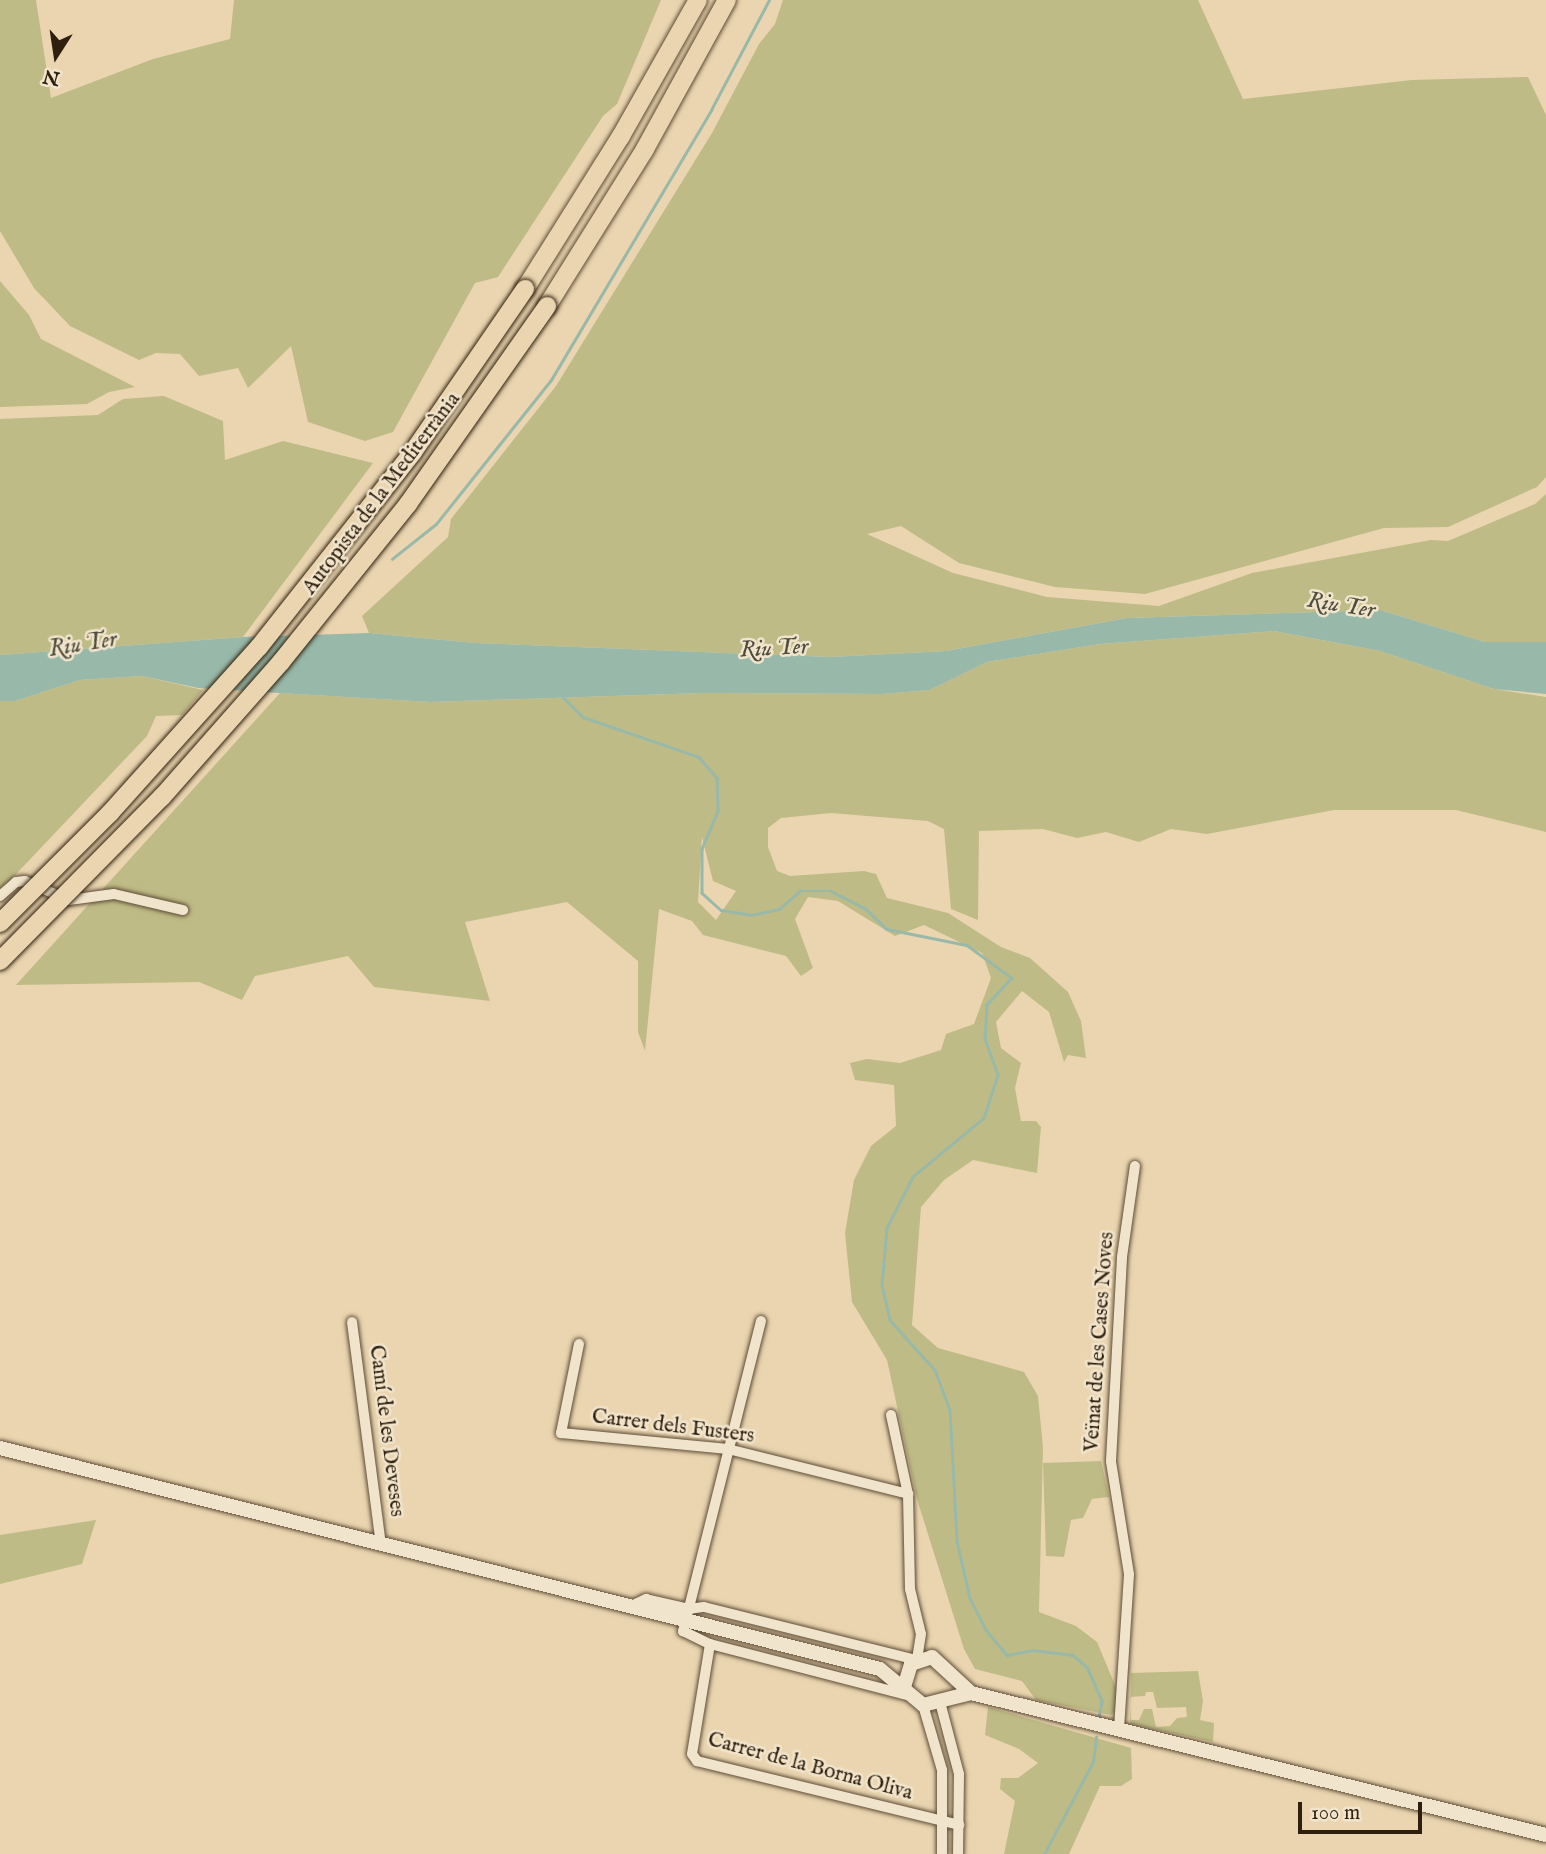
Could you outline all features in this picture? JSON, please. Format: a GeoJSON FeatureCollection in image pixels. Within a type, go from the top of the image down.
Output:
{"type":"FeatureCollection","features":[{"type":"Feature","properties":{"kind":"highway","name":"Autopista de la Mediterrània"},"geometry":{"type":"LineString","coordinates":[[0,923],[135,785],[259,647],[412,452],[525,289],[621,136],[698,0]]}},
{"type":"Feature","properties":{"kind":"highway","name":"Autopista de la Mediterrània"},"geometry":{"type":"LineString","coordinates":[[0,961],[162,797],[281,662],[408,504],[547,306],[645,149],[727,0]]}},
{"type":"Feature","properties":{"kind":"main road"},"geometry":{"type":"LineString","coordinates":[[0,1448],[631,1606],[687,1615],[880,1669],[923,1704],[971,1693],[1546,1835]]}},
{"type":"Feature","properties":{"kind":"main road"},"geometry":{"type":"LineString","coordinates":[[880,1669],[914,1662],[942,1661],[951,1675],[971,1693]]}},
{"type":"Feature","properties":{"kind":"main road"},"geometry":{"type":"LineString","coordinates":[[906,1691],[914,1662]]}},
{"type":"Feature","properties":{"kind":"main road"},"geometry":{"type":"LineString","coordinates":[[943,1699],[951,1675]]}},
{"type":"Feature","properties":{"kind":"street"},"geometry":{"type":"LineString","coordinates":[[0,896],[16,882],[25,881],[69,900],[114,894],[183,910]]}},
{"type":"Feature","properties":{"kind":"street","name":"Veïnat de les Cases Noves"},"geometry":{"type":"LineString","coordinates":[[1116,1728],[1129,1574],[1111,1461],[1122,1257],[1135,1166]]}},
{"type":"Feature","properties":{"kind":"street"},"geometry":{"type":"LineString","coordinates":[[761,1321],[684,1631],[710,1644],[906,1691]]}},
{"type":"Feature","properties":{"kind":"street","name":"Camí de les Deveses"},"geometry":{"type":"LineString","coordinates":[[352,1322],[381,1544]]}},
{"type":"Feature","properties":{"kind":"street","name":"Carrer dels Fusters"},"geometry":{"type":"LineString","coordinates":[[579,1343],[562,1433],[728,1449],[908,1494]]}},
{"type":"Feature","properties":{"kind":"street"},"geometry":{"type":"LineString","coordinates":[[891,1415],[908,1494],[910,1590],[921,1634],[942,1661]]}},
{"type":"Feature","properties":{"kind":"street"},"geometry":{"type":"LineString","coordinates":[[687,1615],[704,1606],[914,1662],[921,1634]]}},
{"type":"Feature","properties":{"kind":"street","name":"Carrer de la Borna Oliva"},"geometry":{"type":"LineString","coordinates":[[710,1644],[692,1754],[697,1761],[958,1825]]}},
{"type":"Feature","properties":{"kind":"street"},"geometry":{"type":"LineString","coordinates":[[943,1699],[957,1760],[958,1854]]}},
{"type":"Feature","properties":{"kind":"street"},"geometry":{"type":"LineString","coordinates":[[923,1704],[940,1754],[944,1822],[942,1854]]}},
{"type":"Feature","properties":{"kind":"shaded area"},"geometry":{"type":"Polygon","coordinates":[[[0,0],[36,0],[51,98],[153,59],[230,39],[234,0],[661,0],[617,104],[603,116],[498,277],[475,283],[393,432],[365,441],[308,422],[291,346],[248,388],[238,368],[199,376],[180,354],[156,353],[139,360],[70,326],[34,288],[0,231],[0,0]]]}},
{"type":"Feature","properties":{"kind":"shaded area"},"geometry":{"type":"Polygon","coordinates":[[[783,0],[1198,0],[1243,99],[1412,80],[1528,77],[1546,115],[1546,477],[1537,487],[1448,527],[1384,528],[1145,594],[1055,587],[959,563],[901,526],[867,534],[953,573],[1047,597],[1159,606],[1252,573],[1431,540],[1448,541],[1535,504],[1546,494],[1546,642],[1485,642],[1380,610],[1127,618],[946,651],[830,657],[476,643],[369,633],[362,616],[448,537],[451,519],[556,386],[712,133],[759,44],[775,24],[783,0]]]}},
{"type":"Feature","properties":{"kind":"shaded area"},"geometry":{"type":"Polygon","coordinates":[[[0,281],[29,315],[41,339],[135,387],[109,392],[87,404],[0,407],[0,281]]]}},
{"type":"Feature","properties":{"kind":"shaded area"},"geometry":{"type":"Polygon","coordinates":[[[164,396],[223,421],[225,460],[283,441],[373,463],[243,637],[0,655],[0,419],[98,415],[123,399],[164,396]]]}},
{"type":"Feature","properties":{"kind":"shaded area"},"geometry":{"type":"Polygon","coordinates":[[[1380,610],[1485,642],[1546,642],[1546,694],[1494,689],[1380,651],[1274,631],[1100,644],[987,662],[930,690],[883,694],[703,693],[430,702],[198,688],[142,676],[80,680],[15,701],[0,701],[0,655],[243,637],[369,633],[476,643],[830,657],[946,651],[1127,618],[1380,610]]]}},
{"type":"Feature","properties":{"kind":"shaded area"},"geometry":{"type":"Polygon","coordinates":[[[1274,631],[1380,651],[1494,689],[1546,697],[1546,832],[1456,810],[1334,810],[1207,834],[1171,829],[1139,842],[1106,832],[1077,838],[1043,829],[979,831],[978,920],[951,909],[944,829],[928,821],[831,813],[781,818],[768,828],[768,847],[777,871],[790,876],[864,871],[876,874],[887,898],[948,913],[1001,947],[1030,958],[1068,992],[1081,1021],[1086,1058],[1068,1055],[1064,1062],[1049,1012],[1022,991],[996,1022],[1001,1048],[1021,1063],[1015,1088],[1021,1121],[1036,1121],[1041,1127],[1037,1173],[973,1160],[944,1180],[921,1207],[912,1325],[938,1348],[1024,1372],[1038,1396],[1043,1448],[1039,1612],[1076,1626],[1097,1642],[1123,1704],[1111,1715],[1036,1700],[1022,1681],[975,1669],[964,1649],[917,1499],[887,1360],[852,1302],[845,1233],[854,1180],[871,1146],[896,1126],[894,1085],[855,1080],[850,1063],[867,1059],[900,1063],[941,1050],[946,1034],[974,1024],[991,978],[982,953],[924,925],[895,936],[838,901],[808,897],[795,919],[813,968],[801,976],[786,956],[703,935],[692,921],[659,909],[645,1051],[638,1032],[638,961],[567,902],[465,922],[490,1001],[374,987],[348,956],[255,976],[242,1000],[199,982],[16,985],[280,693],[430,702],[703,693],[883,694],[930,690],[987,662],[1100,644],[1274,631]],[[702,837],[698,902],[716,920],[736,891],[713,881],[702,837]]]}},
{"type":"Feature","properties":{"kind":"shaded area"},"geometry":{"type":"Polygon","coordinates":[[[142,676],[203,690],[182,715],[156,716],[147,736],[0,891],[0,701],[15,701],[80,680],[142,676]]]}},
{"type":"Feature","properties":{"kind":"shaded area"},"geometry":{"type":"Polygon","coordinates":[[[1101,1461],[1109,1497],[1092,1499],[1083,1518],[1071,1520],[1064,1557],[1046,1556],[1043,1463],[1101,1461]]]}},
{"type":"Feature","properties":{"kind":"shaded area"},"geometry":{"type":"Polygon","coordinates":[[[96,1520],[82,1564],[0,1584],[0,1535],[96,1520]]]}},
{"type":"Feature","properties":{"kind":"shaded area"},"geometry":{"type":"Polygon","coordinates":[[[1198,1671],[1203,1701],[1200,1720],[1214,1723],[1213,1742],[1130,1724],[1130,1705],[1131,1720],[1139,1720],[1144,1709],[1152,1709],[1156,1727],[1170,1726],[1177,1718],[1187,1717],[1186,1707],[1157,1708],[1153,1692],[1146,1692],[1145,1696],[1131,1697],[1131,1673],[1198,1671]]]}},
{"type":"Feature","properties":{"kind":"shaded area"},"geometry":{"type":"Polygon","coordinates":[[[988,1707],[1131,1748],[1132,1779],[1121,1786],[1100,1786],[1069,1854],[1004,1854],[1015,1801],[1000,1789],[1001,1778],[1018,1778],[1038,1763],[1019,1749],[985,1735],[988,1707]]]}},
{"type":"Feature","properties":{"kind":"waterway"},"geometry":{"type":"LineString","coordinates":[[392,559],[436,524],[551,380],[711,110],[769,0]]}},
{"type":"Feature","properties":{"kind":"waterway"},"geometry":{"type":"LineString","coordinates":[[563,697],[583,717],[699,757],[717,778],[718,811],[702,849],[702,893],[721,910],[751,915],[779,909],[800,891],[831,891],[865,908],[887,929],[967,945],[1012,978],[987,1005],[985,1039],[998,1075],[984,1118],[913,1177],[887,1228],[882,1285],[890,1320],[935,1370],[950,1410],[957,1541],[970,1598],[986,1630],[1007,1655],[1033,1650],[1073,1655],[1087,1667],[1102,1701],[1099,1718]]}},
{"type":"Feature","properties":{"kind":"waterway"},"geometry":{"type":"LineString","coordinates":[[1044,1854],[1093,1762],[1096,1737]]}},
{"type":"Feature","properties":{"kind":"water label","name":"Riu Ter"},"geometry":{"type":"Point","coordinates":[1341,606]}},
{"type":"Feature","properties":{"kind":"water label","name":"Riu Ter"},"geometry":{"type":"Point","coordinates":[83,645]}},
{"type":"Feature","properties":{"kind":"water label","name":"Riu Ter"},"geometry":{"type":"Point","coordinates":[774,649]}}]}
